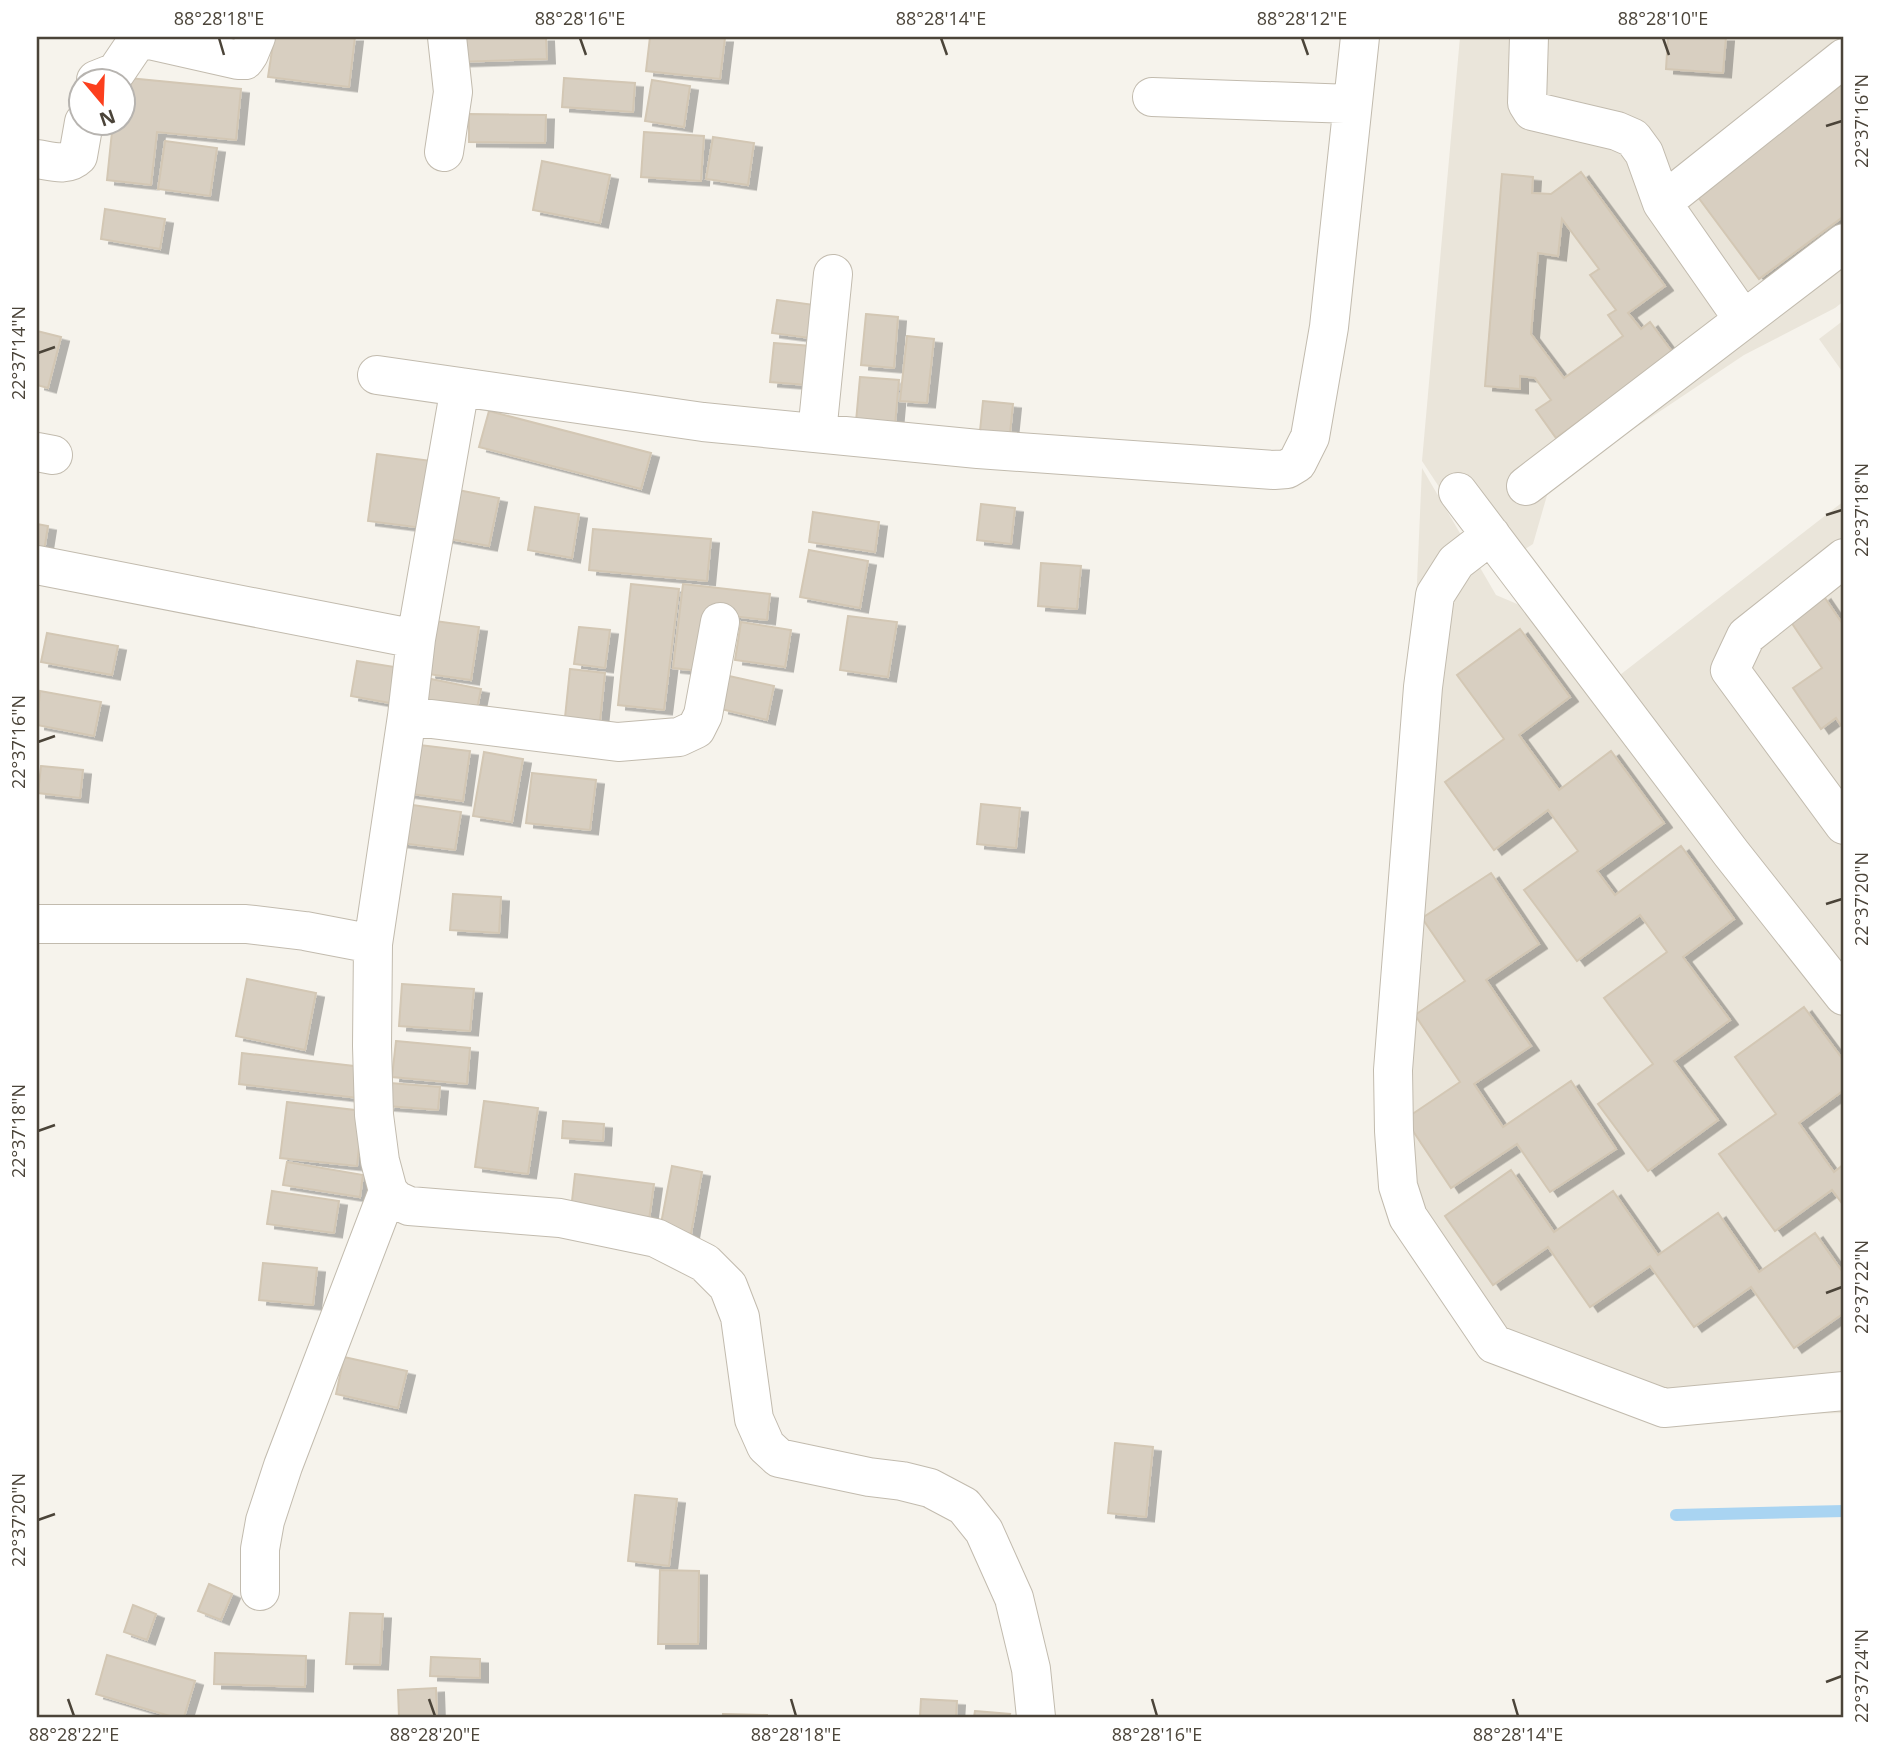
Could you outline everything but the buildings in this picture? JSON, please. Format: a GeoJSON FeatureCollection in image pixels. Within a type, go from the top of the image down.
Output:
{"type":"FeatureCollection","features":[{"type":"Feature","properties":{"kind":"street"},"geometry":{"type":"LineString","coordinates":[[120,66],[137,41],[145,39],[245,60],[256,37]]}},
{"type":"Feature","properties":{"kind":"street"},"geometry":{"type":"LineString","coordinates":[[444,152],[453,92],[447,37]]}},
{"type":"Feature","properties":{"kind":"street"},"geometry":{"type":"LineString","coordinates":[[377,375],[703,422],[978,449],[1287,469],[1297,463],[1310,437],[1329,327],[1360,37]]}},
{"type":"Feature","properties":{"kind":"street"},"geometry":{"type":"LineString","coordinates":[[1528,37],[1527,103],[1532,111],[1617,131],[1633,138],[1644,153],[1662,203],[1743,319]]}},
{"type":"Feature","properties":{"kind":"street"},"geometry":{"type":"LineString","coordinates":[[1662,203],[1844,58]]}},
{"type":"Feature","properties":{"kind":"street"},"geometry":{"type":"LineString","coordinates":[[1152,97],[1352,104]]}},
{"type":"Feature","properties":{"kind":"street"},"geometry":{"type":"LineString","coordinates":[[37,159],[67,163],[74,160],[78,156],[82,136]]}},
{"type":"Feature","properties":{"kind":"street"},"geometry":{"type":"LineString","coordinates":[[1527,486],[1844,243]]}},
{"type":"Feature","properties":{"kind":"street"},"geometry":{"type":"LineString","coordinates":[[817,433],[833,274]]}},
{"type":"Feature","properties":{"kind":"street"},"geometry":{"type":"LineString","coordinates":[[460,387],[416,639],[373,944],[374,1115],[380,1161],[388,1191],[396,1200],[409,1206],[560,1218],[656,1238],[705,1263],[728,1286],[740,1317],[754,1419],[766,1446],[779,1458],[869,1477],[902,1481],[930,1489],[964,1506],[984,1531],[1014,1598],[1031,1669],[1036,1717]]}},
{"type":"Feature","properties":{"kind":"street"},"geometry":{"type":"LineString","coordinates":[[1458,492],[1731,853],[1844,996]]}},
{"type":"Feature","properties":{"kind":"street"},"geometry":{"type":"LineString","coordinates":[[1491,535],[1456,562],[1434,595],[1423,687],[1393,1070],[1398,1186],[1408,1217],[1494,1344],[1664,1408],[1844,1391]]}},
{"type":"Feature","properties":{"kind":"street"},"geometry":{"type":"LineString","coordinates":[[1844,558],[1746,636],[1730,670],[1844,825]]}},
{"type":"Feature","properties":{"kind":"street"},"geometry":{"type":"LineString","coordinates":[[37,565],[416,639]]}},
{"type":"Feature","properties":{"kind":"street"},"geometry":{"type":"LineString","coordinates":[[407,716],[618,742],[679,737],[695,729],[703,715],[720,622]]}},
{"type":"Feature","properties":{"kind":"street"},"geometry":{"type":"LineString","coordinates":[[37,924],[246,924],[305,931],[373,944]]}},
{"type":"Feature","properties":{"kind":"street"},"geometry":{"type":"LineString","coordinates":[[260,1591],[260,1549],[265,1521],[283,1466],[388,1191]]}},
{"type":"Feature","properties":{"kind":"shaded area"},"geometry":{"type":"Polygon","coordinates":[[[1460,37],[1844,37],[1844,301],[1744,355],[1550,485],[1533,544],[1493,569],[1422,461],[1460,37]]]}},
{"type":"Feature","properties":{"kind":"shaded area"},"geometry":{"type":"Polygon","coordinates":[[[1844,320],[1844,374],[1819,339],[1844,320]]]}},
{"type":"Feature","properties":{"kind":"shaded area"},"geometry":{"type":"Polygon","coordinates":[[[1422,468],[1496,595],[1545,616],[1844,1008],[1844,1413],[1802,1414],[1636,1392],[1483,1333],[1410,1229],[1407,810],[1422,468]]]}},
{"type":"Feature","properties":{"kind":"shaded area"},"geometry":{"type":"Polygon","coordinates":[[[1844,501],[1844,966],[1616,678],[1844,501]]]}},
{"type":"Feature","properties":{"kind":"waterway"},"geometry":{"type":"LineString","coordinates":[[1676,1515],[1844,1511]]}}]}
